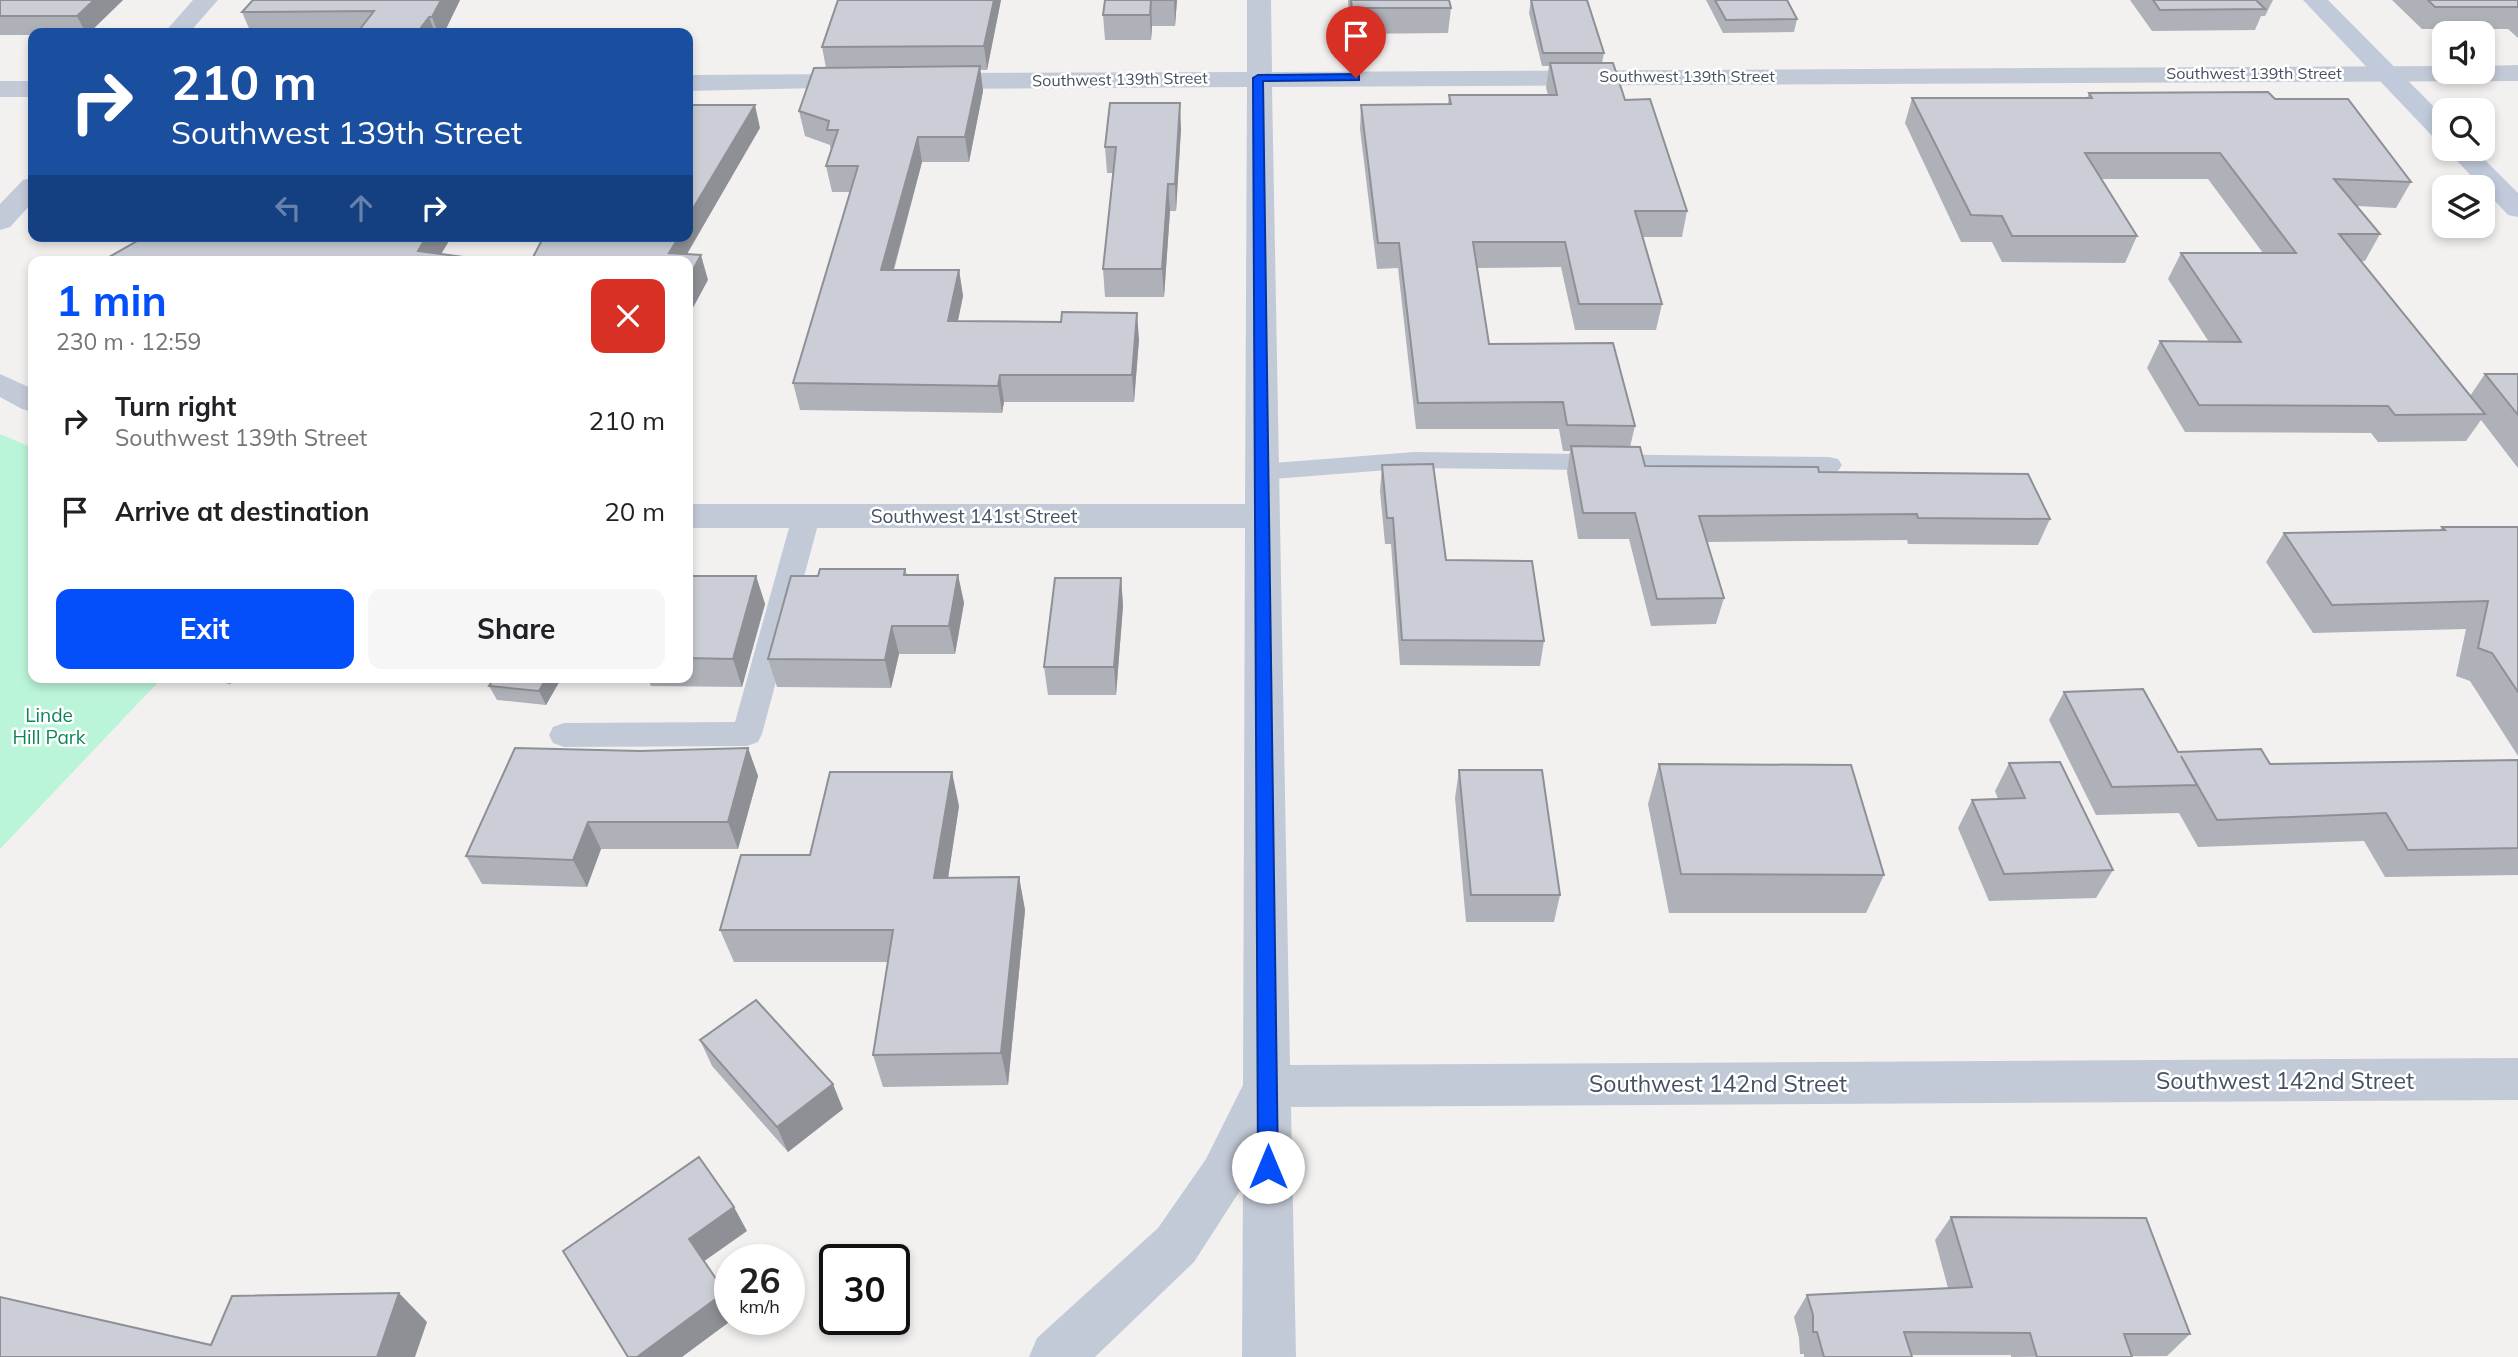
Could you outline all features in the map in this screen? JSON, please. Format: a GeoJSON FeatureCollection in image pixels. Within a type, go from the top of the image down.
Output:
{"type":"FeatureCollection","features":[{"type":"Feature","properties":{"kind":"street"},"geometry":{"type":"LineString","coordinates":[[181,28],[206,0]]}},
{"type":"Feature","properties":{"kind":"street"},"geometry":{"type":"LineString","coordinates":[[1259,0],[1260,472],[1269,1357]]}},
{"type":"Feature","properties":{"kind":"street"},"geometry":{"type":"LineString","coordinates":[[2315,0],[2432,121]]}},
{"type":"Feature","properties":{"kind":"street","name":"Southwest 139th Street"},"geometry":{"type":"LineString","coordinates":[[910,81],[2518,73]]}},
{"type":"Feature","properties":{"kind":"street"},"geometry":{"type":"LineString","coordinates":[[693,83],[883,81]]}},
{"type":"Feature","properties":{"kind":"street"},"geometry":{"type":"LineString","coordinates":[[0,89],[28,89]]}},
{"type":"Feature","properties":{"kind":"street"},"geometry":{"type":"LineString","coordinates":[[2471,161],[2518,209]]}},
{"type":"Feature","properties":{"kind":"street"},"geometry":{"type":"LineString","coordinates":[[0,221],[28,191]]}},
{"type":"Feature","properties":{"kind":"street"},"geometry":{"type":"LineString","coordinates":[[0,384],[28,399]]}},
{"type":"Feature","properties":{"kind":"street","name":"Southwest 141st Street"},"geometry":{"type":"LineString","coordinates":[[693,516],[1261,516]]}},
{"type":"Feature","properties":{"kind":"street","name":"Southwest 142nd Street"},"geometry":{"type":"LineString","coordinates":[[1267,1086],[2518,1079]]}},
{"type":"Feature","properties":{"kind":"street"},"geometry":{"type":"LineString","coordinates":[[1056,1357],[1176,1245],[1223,1175],[1267,1086]]}},
{"type":"Feature","properties":{"kind":"lane"},"geometry":{"type":"LineString","coordinates":[[1260,472],[1414,460],[1829,465]]}},
{"type":"Feature","properties":{"kind":"lane"},"geometry":{"type":"LineString","coordinates":[[565,735],[747,734],[806,517]]}},
{"type":"Feature","properties":{"kind":"green space","name":"Linde Hill Park"},"geometry":{"type":"Polygon","coordinates":[[[0,434],[28,446],[28,683],[157,683],[0,849],[0,434]]]}},
{"type":"Feature","properties":{"kind":"building"},"geometry":{"type":"Polygon","coordinates":[[[0,0],[94,0],[77,16],[0,16],[0,0]]]}},
{"type":"Feature","properties":{"kind":"building"},"geometry":{"type":"Polygon","coordinates":[[[253,0],[441,0],[432,17],[421,28],[361,28],[374,11],[242,12],[253,0]]]}},
{"type":"Feature","properties":{"kind":"building"},"geometry":{"type":"Polygon","coordinates":[[[838,0],[994,0],[984,46],[822,47],[838,0]]]}},
{"type":"Feature","properties":{"kind":"building"},"geometry":{"type":"Polygon","coordinates":[[[1105,0],[1151,0],[1150,15],[1103,15],[1105,0]]]}},
{"type":"Feature","properties":{"kind":"building"},"geometry":{"type":"Polygon","coordinates":[[[1351,0],[1449,0],[1451,8],[1352,8],[1351,0]]]}},
{"type":"Feature","properties":{"kind":"building"},"geometry":{"type":"Polygon","coordinates":[[[1531,0],[1587,0],[1604,53],[1543,53],[1531,0]]]}},
{"type":"Feature","properties":{"kind":"building"},"geometry":{"type":"Polygon","coordinates":[[[1715,0],[1787,0],[1797,19],[1726,20],[1715,0]]]}},
{"type":"Feature","properties":{"kind":"building"},"geometry":{"type":"Polygon","coordinates":[[[2153,0],[2256,0],[2265,9],[2160,10],[2153,0]]]}},
{"type":"Feature","properties":{"kind":"building"},"geometry":{"type":"Polygon","coordinates":[[[2428,0],[2518,0],[2518,7],[2435,7],[2428,0]]]}},
{"type":"Feature","properties":{"kind":"building"},"geometry":{"type":"Polygon","coordinates":[[[1550,63],[1613,63],[1625,100],[1650,99],[1687,211],[1635,211],[1662,304],[1579,304],[1565,242],[1473,242],[1489,344],[1613,343],[1635,426],[1567,425],[1563,402],[1418,403],[1399,243],[1378,243],[1361,105],[1451,104],[1449,95],[1557,95],[1550,63]]]}},
{"type":"Feature","properties":{"kind":"building"},"geometry":{"type":"Polygon","coordinates":[[[980,66],[965,137],[918,137],[881,270],[959,270],[948,321],[1061,322],[1062,312],[1137,313],[1132,375],[1000,375],[998,386],[793,383],[858,166],[826,166],[838,130],[827,130],[829,121],[799,111],[814,68],[980,66]]]}},
{"type":"Feature","properties":{"kind":"building"},"geometry":{"type":"Polygon","coordinates":[[[2268,92],[2275,99],[2348,99],[2411,182],[2334,179],[2380,234],[2339,234],[2485,414],[2395,415],[2388,406],[2199,405],[2160,341],[2241,342],[2181,253],[2296,253],[2220,153],[2085,153],[2137,236],[2012,236],[2002,216],[1971,215],[1912,98],[2092,98],[2089,93],[2268,92]]]}},
{"type":"Feature","properties":{"kind":"building"},"geometry":{"type":"Polygon","coordinates":[[[1110,103],[1180,103],[1175,184],[1168,184],[1162,269],[1103,269],[1116,147],[1105,147],[1110,103]]]}},
{"type":"Feature","properties":{"kind":"building"},"geometry":{"type":"Polygon","coordinates":[[[693,105],[755,105],[693,209],[693,105]]]}},
{"type":"Feature","properties":{"kind":"building"},"geometry":{"type":"Polygon","coordinates":[[[135,242],[423,242],[418,251],[456,256],[111,256],[135,242]]]}},
{"type":"Feature","properties":{"kind":"building"},"geometry":{"type":"Polygon","coordinates":[[[541,242],[676,242],[669,253],[701,255],[693,270],[693,256],[534,256],[541,242]]]}},
{"type":"Feature","properties":{"kind":"building"},"geometry":{"type":"Polygon","coordinates":[[[2485,374],[2518,374],[2518,415],[2485,374]]]}},
{"type":"Feature","properties":{"kind":"building"},"geometry":{"type":"Polygon","coordinates":[[[1571,446],[1640,447],[1645,466],[1818,467],[1819,472],[2028,474],[2050,519],[1918,518],[1917,514],[1699,516],[1724,598],[1657,599],[1635,513],[1583,513],[1571,446]]]}},
{"type":"Feature","properties":{"kind":"building"},"geometry":{"type":"Polygon","coordinates":[[[1433,464],[1446,560],[1532,561],[1544,641],[1402,640],[1393,518],[1387,518],[1382,465],[1433,464]]]}},
{"type":"Feature","properties":{"kind":"building"},"geometry":{"type":"Polygon","coordinates":[[[2442,527],[2518,527],[2518,692],[2492,653],[2478,648],[2488,601],[2332,605],[2284,533],[2445,530],[2442,527]]]}},
{"type":"Feature","properties":{"kind":"building"},"geometry":{"type":"Polygon","coordinates":[[[820,569],[905,569],[904,575],[958,575],[949,626],[892,626],[885,660],[768,659],[791,576],[818,576],[820,569]]]}},
{"type":"Feature","properties":{"kind":"building"},"geometry":{"type":"Polygon","coordinates":[[[693,576],[756,576],[733,659],[693,658],[693,576]]]}},
{"type":"Feature","properties":{"kind":"building"},"geometry":{"type":"Polygon","coordinates":[[[1055,578],[1121,578],[1114,667],[1044,667],[1055,578]]]}},
{"type":"Feature","properties":{"kind":"building"},"geometry":{"type":"Polygon","coordinates":[[[491,683],[544,683],[539,691],[489,686],[491,683]]]}},
{"type":"Feature","properties":{"kind":"building"},"geometry":{"type":"Polygon","coordinates":[[[2143,689],[2178,752],[2261,749],[2270,764],[2518,760],[2518,848],[2408,850],[2386,813],[2217,820],[2181,756],[2197,785],[2112,787],[2064,692],[2143,689]]]}},
{"type":"Feature","properties":{"kind":"building"},"geometry":{"type":"Polygon","coordinates":[[[515,748],[640,751],[748,748],[728,822],[588,822],[573,860],[466,856],[515,748]]]}},
{"type":"Feature","properties":{"kind":"building"},"geometry":{"type":"Polygon","coordinates":[[[2060,762],[2113,870],[2004,874],[1972,800],[2025,798],[2009,763],[2060,762]]]}},
{"type":"Feature","properties":{"kind":"building"},"geometry":{"type":"Polygon","coordinates":[[[1659,764],[1851,765],[1884,875],[1681,874],[1659,764]]]}},
{"type":"Feature","properties":{"kind":"building"},"geometry":{"type":"Polygon","coordinates":[[[1459,770],[1542,770],[1560,895],[1471,895],[1459,770]]]}},
{"type":"Feature","properties":{"kind":"building"},"geometry":{"type":"Polygon","coordinates":[[[830,772],[952,772],[934,878],[1019,877],[1001,1053],[873,1055],[893,930],[720,930],[741,855],[810,855],[830,772]]]}},
{"type":"Feature","properties":{"kind":"building"},"geometry":{"type":"Polygon","coordinates":[[[756,1000],[833,1084],[777,1127],[700,1040],[756,1000]]]}},
{"type":"Feature","properties":{"kind":"building"},"geometry":{"type":"Polygon","coordinates":[[[699,1157],[734,1207],[689,1239],[714,1276],[714,1300],[637,1357],[628,1357],[563,1251],[699,1157]]]}},
{"type":"Feature","properties":{"kind":"building"},"geometry":{"type":"Polygon","coordinates":[[[1951,1217],[2146,1218],[2190,1334],[2124,1334],[2132,1357],[2037,1357],[2030,1333],[1904,1332],[1912,1357],[1824,1357],[1817,1332],[1813,1332],[1813,1315],[1807,1295],[1972,1287],[1951,1217]]]}},
{"type":"Feature","properties":{"kind":"building"},"geometry":{"type":"Polygon","coordinates":[[[399,1293],[377,1357],[0,1357],[0,1297],[211,1345],[232,1296],[399,1293]]]}},
{"type":"Feature","properties":{"kind":"route"},"geometry":{"type":"LineString","coordinates":[[1268,1167],[1258,78],[1356,78]]}}]}
